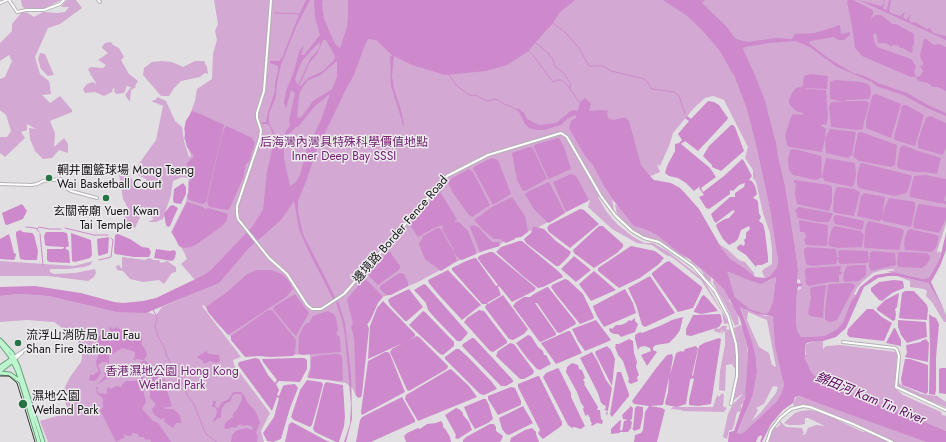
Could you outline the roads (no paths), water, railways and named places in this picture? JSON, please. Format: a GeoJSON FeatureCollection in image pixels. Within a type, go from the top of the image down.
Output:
{"type":"FeatureCollection","features":[{"type":"Feature","properties":{"kind":"main road"},"geometry":{"type":"LineString","coordinates":[[0,340],[14,359],[22,376],[43,442]]}},
{"type":"Feature","properties":{"kind":"main road"},"geometry":{"type":"LineString","coordinates":[[0,343],[14,359],[39,442]]}},
{"type":"Feature","properties":{"kind":"main road"},"geometry":{"type":"LineString","coordinates":[[0,367],[14,359]]}},
{"type":"Feature","properties":{"kind":"main road"},"geometry":{"type":"LineString","coordinates":[[0,372],[14,359]]}},
{"type":"Feature","properties":{"kind":"main road"},"geometry":{"type":"LineString","coordinates":[[0,372],[10,374],[21,382]]}},
{"type":"Feature","properties":{"kind":"street"},"geometry":{"type":"LineString","coordinates":[[0,3],[8,0],[17,12],[26,10],[44,10],[60,4],[64,0]]}},
{"type":"Feature","properties":{"kind":"street","name":"邊境路 Border Fence Road"},"geometry":{"type":"LineString","coordinates":[[271,0],[264,91],[257,112],[257,118],[261,130],[260,138],[237,206],[237,213],[238,219],[271,260],[287,274],[307,306],[312,309],[321,309],[344,294],[447,176],[488,155],[557,134],[563,134],[567,136],[604,200],[615,215],[632,231],[644,238],[659,242],[693,266],[715,291],[728,316],[736,344],[737,376],[731,404]]}},
{"type":"Feature","properties":{"kind":"street"},"geometry":{"type":"LineString","coordinates":[[0,184],[32,185],[43,181],[62,179],[66,188],[97,198]]}},
{"type":"Feature","properties":{"kind":"street"},"geometry":{"type":"LineString","coordinates":[[843,342],[895,348],[899,356],[896,387],[946,410]]}},
{"type":"Feature","properties":{"kind":"street"},"geometry":{"type":"LineString","coordinates":[[14,359],[32,345]]}},
{"type":"Feature","properties":{"kind":"street"},"geometry":{"type":"LineString","coordinates":[[767,442],[771,430],[780,418],[791,409],[803,406],[810,407],[853,424],[892,442]]}},
{"type":"Feature","properties":{"kind":"waterway"},"geometry":{"type":"LineString","coordinates":[[274,13],[299,14]]}},
{"type":"Feature","properties":{"kind":"waterway"},"geometry":{"type":"LineString","coordinates":[[553,23],[566,33],[579,48],[589,66],[603,66],[611,71],[645,79],[652,89],[674,92],[679,96],[685,114]]}},
{"type":"Feature","properties":{"kind":"waterway"},"geometry":{"type":"LineString","coordinates":[[535,42],[548,53],[553,60],[555,67],[563,72],[571,84],[570,88]]}},
{"type":"Feature","properties":{"kind":"waterway"},"geometry":{"type":"LineString","coordinates":[[528,50],[553,82],[562,80],[580,103]]}},
{"type":"Feature","properties":{"kind":"waterway"},"geometry":{"type":"LineString","coordinates":[[449,75],[457,86],[468,94],[472,96],[475,95],[487,101],[495,99],[514,108]]}},
{"type":"Feature","properties":{"kind":"waterway"},"geometry":{"type":"LineString","coordinates":[[26,227],[35,228],[39,232]]}},
{"type":"Feature","properties":{"kind":"waterway"},"geometry":{"type":"LineString","coordinates":[[37,229],[39,227],[61,229]]}},
{"type":"Feature","properties":{"kind":"waterway"},"geometry":{"type":"LineString","coordinates":[[65,228],[94,235],[108,235]]}},
{"type":"Feature","properties":{"kind":"waterway"},"geometry":{"type":"LineString","coordinates":[[40,234],[43,265]]}},
{"type":"Feature","properties":{"kind":"waterway"},"geometry":{"type":"LineString","coordinates":[[99,260],[111,257],[113,240],[111,238]]}},
{"type":"Feature","properties":{"kind":"waterway"},"geometry":{"type":"LineString","coordinates":[[153,309],[157,318],[155,326],[167,357],[185,388],[187,395],[194,404],[204,430],[207,435],[217,442]]}},
{"type":"Feature","properties":{"kind":"tram line"},"geometry":{"type":"LineString","coordinates":[[0,376],[9,376],[17,383],[35,442]]}},
{"type":"Feature","properties":{"kind":"place","name":"輞井圍籃球場 Mong Tseng Wai Basketball Court"},"geometry":{"type":"Point","coordinates":[49,178]}},
{"type":"Feature","properties":{"kind":"place","name":"玄關帝廟 Yuen Kwan Tai Temple"},"geometry":{"type":"Point","coordinates":[106,198]}},
{"type":"Feature","properties":{"kind":"place","name":"流浮山消防局 Lau Fau Shan Fire Station"},"geometry":{"type":"Point","coordinates":[18,343]}},
{"type":"Feature","properties":{"kind":"place","name":"濕地公園 Wetland Park"},"geometry":{"type":"Point","coordinates":[23,404]}},
{"type":"Feature","properties":{"kind":"park label","name":"后海灣內灣具特殊科學價值地點 Inner Deep Bay SSSI"},"geometry":{"type":"Point","coordinates":[344,150]}},
{"type":"Feature","properties":{"kind":"park label","name":"香港濕地公園 Hong Kong Wetland Park"},"geometry":{"type":"Point","coordinates":[172,379]}},
{"type":"Feature","properties":{"kind":"water label","name":"錦田河 Kam Tin River"},"geometry":{"type":"Point","coordinates":[870,399]}}]}
